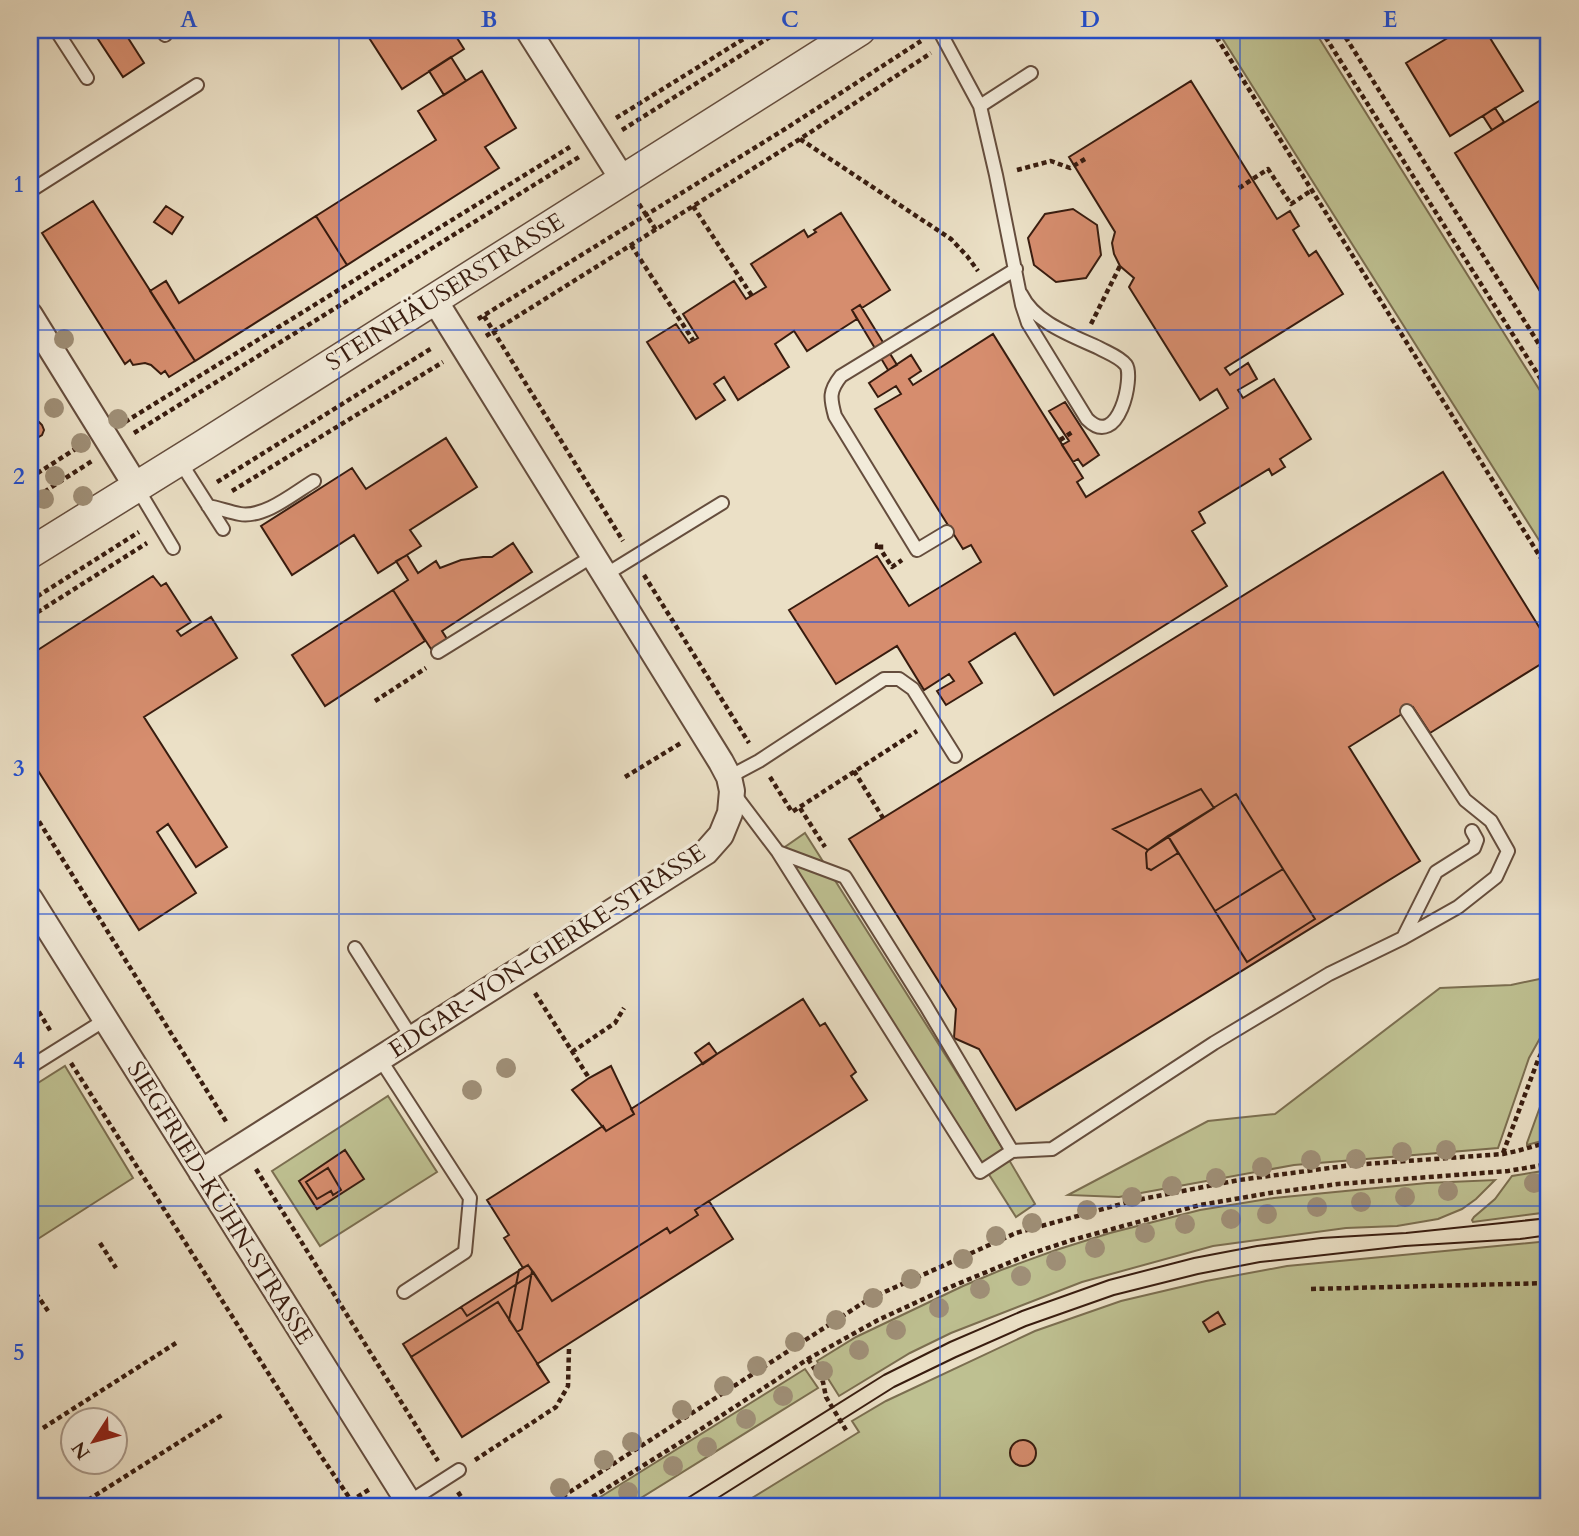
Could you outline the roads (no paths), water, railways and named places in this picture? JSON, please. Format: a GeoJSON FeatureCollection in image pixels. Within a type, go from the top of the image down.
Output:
{"type":"FeatureCollection","features":[{"type":"Feature","properties":{"kind":"street"},"geometry":{"type":"LineString","coordinates":[[528,30],[623,180]]}},
{"type":"Feature","properties":{"kind":"street","name":"STEINHÄUSERSTRASSE"},"geometry":{"type":"LineString","coordinates":[[30,552],[860,30]]}},
{"type":"Feature","properties":{"kind":"street"},"geometry":{"type":"LineString","coordinates":[[434,299],[701,730],[731,784]]}},
{"type":"Feature","properties":{"kind":"street"},"geometry":{"type":"LineString","coordinates":[[30,316],[136,486]]}},
{"type":"Feature","properties":{"kind":"street","name":"EDGAR-VON-GIERKE-STRASSE"},"geometry":{"type":"LineString","coordinates":[[201,1172],[706,852],[721,835],[730,813],[731,784]]}},
{"type":"Feature","properties":{"kind":"street","name":"SIEGFRIED-KÜHN-STRASSE"},"geometry":{"type":"LineString","coordinates":[[30,899],[410,1504]]}},
{"type":"Feature","properties":{"kind":"lane"},"geometry":{"type":"LineString","coordinates":[[940,30],[980,106],[1022,305],[1028,323],[1087,419],[1094,426],[1102,428],[1110,425],[1120,412],[1129,368],[1122,361],[1047,323],[1026,306],[1021,295]]}},
{"type":"Feature","properties":{"kind":"lane"},"geometry":{"type":"LineString","coordinates":[[59,31],[86,78]]}},
{"type":"Feature","properties":{"kind":"lane"},"geometry":{"type":"LineString","coordinates":[[980,106],[1031,73]]}},
{"type":"Feature","properties":{"kind":"lane"},"geometry":{"type":"LineString","coordinates":[[30,191],[197,85]]}},
{"type":"Feature","properties":{"kind":"lane"},"geometry":{"type":"LineString","coordinates":[[947,532],[918,550],[835,416],[830,401],[832,387],[841,376],[1016,269]]}},
{"type":"Feature","properties":{"kind":"lane"},"geometry":{"type":"LineString","coordinates":[[179,460],[223,529]]}},
{"type":"Feature","properties":{"kind":"lane"},"geometry":{"type":"LineString","coordinates":[[208,506],[240,514],[254,514],[268,509],[314,481]]}},
{"type":"Feature","properties":{"kind":"lane"},"geometry":{"type":"LineString","coordinates":[[136,486],[173,548]]}},
{"type":"Feature","properties":{"kind":"lane"},"geometry":{"type":"LineString","coordinates":[[438,652],[722,503]]}},
{"type":"Feature","properties":{"kind":"lane"},"geometry":{"type":"LineString","coordinates":[[955,756],[913,689],[899,679],[884,679],[759,761],[731,784],[778,852],[980,1172],[1012,1151],[1052,1149],[1214,1043],[1329,974],[1403,938],[1458,907],[1496,877],[1508,851],[1491,821],[1465,800],[1406,711]]}},
{"type":"Feature","properties":{"kind":"lane"},"geometry":{"type":"LineString","coordinates":[[1403,938],[1437,872],[1474,848],[1477,840],[1472,831]]}},
{"type":"Feature","properties":{"kind":"lane"},"geometry":{"type":"LineString","coordinates":[[778,852],[845,877],[1012,1151]]}},
{"type":"Feature","properties":{"kind":"lane"},"geometry":{"type":"LineString","coordinates":[[355,948],[412,1038]]}},
{"type":"Feature","properties":{"kind":"lane"},"geometry":{"type":"LineString","coordinates":[[30,1067],[105,1020]]}},
{"type":"Feature","properties":{"kind":"lane"},"geometry":{"type":"LineString","coordinates":[[380,1059],[470,1198],[465,1252],[404,1292]]}},
{"type":"Feature","properties":{"kind":"lane"},"geometry":{"type":"LineString","coordinates":[[410,1504],[459,1470]]}},
{"type":"Feature","properties":{"kind":"tram line"},"geometry":{"type":"LineString","coordinates":[[675,1506],[884,1375],[950,1342],[1022,1311],[1109,1280],[1194,1258],[1257,1246],[1549,1218]]}},
{"type":"Feature","properties":{"kind":"tram line"},"geometry":{"type":"LineString","coordinates":[[705,1506],[894,1387],[1026,1326],[1114,1295],[1260,1262],[1405,1246],[1549,1235]]}}]}
